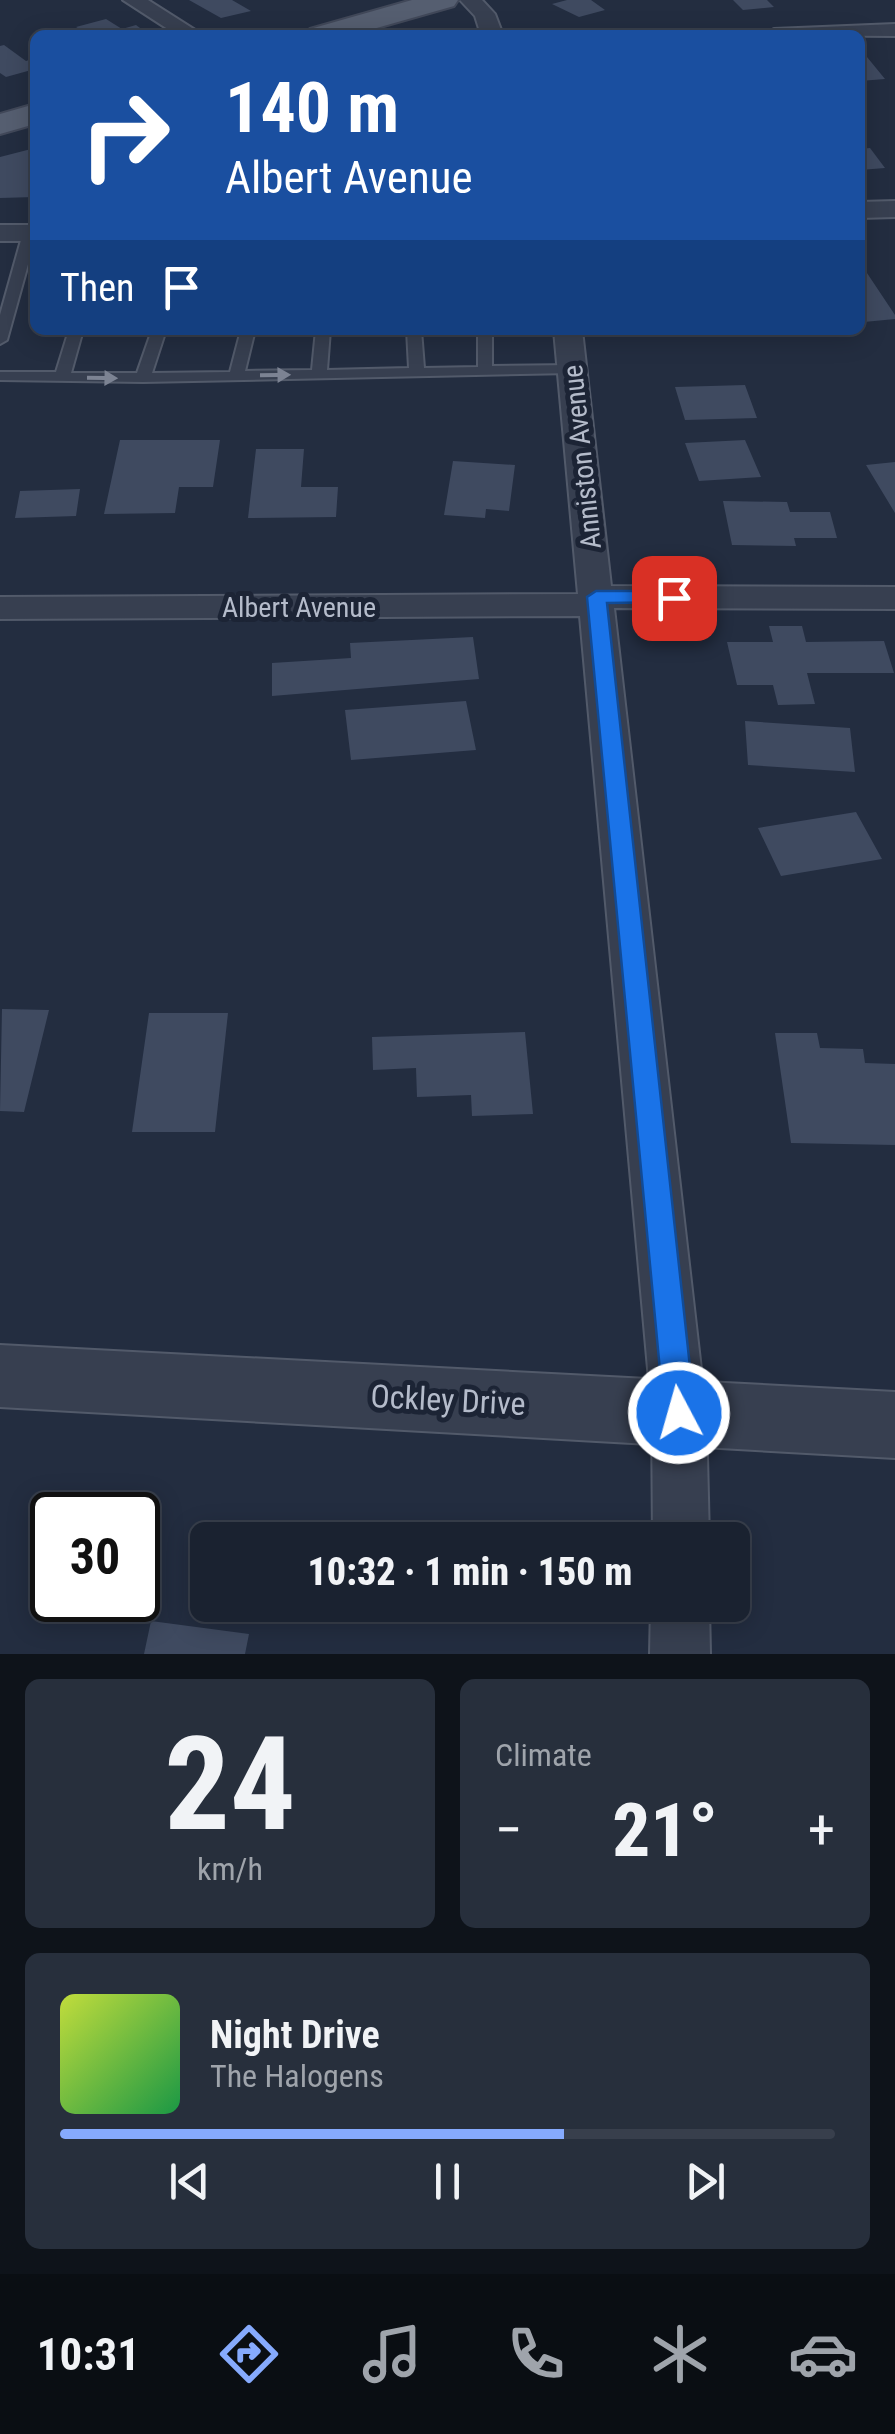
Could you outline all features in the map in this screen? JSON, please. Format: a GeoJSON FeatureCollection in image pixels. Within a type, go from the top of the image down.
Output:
{"type":"FeatureCollection","features":[{"type":"Feature","properties":{"kind":"main road"},"geometry":{"type":"LineString","coordinates":[[338,30],[444,0]]}},
{"type":"Feature","properties":{"kind":"main road"},"geometry":{"type":"LineString","coordinates":[[0,124],[30,115]]}},
{"type":"Feature","properties":{"kind":"street"},"geometry":{"type":"LineString","coordinates":[[133,0],[184,30]]}},
{"type":"Feature","properties":{"kind":"street"},"geometry":{"type":"LineString","coordinates":[[470,0],[484,14],[490,30]]}},
{"type":"Feature","properties":{"kind":"street"},"geometry":{"type":"LineString","coordinates":[[865,31],[895,30]]}},
{"type":"Feature","properties":{"kind":"street"},"geometry":{"type":"LineString","coordinates":[[865,210],[895,210]]}},
{"type":"Feature","properties":{"kind":"street"},"geometry":{"type":"LineString","coordinates":[[0,234],[30,233]]}},
{"type":"Feature","properties":{"kind":"street","name":"Anniston Avenue"},"geometry":{"type":"LineString","coordinates":[[570,350],[679,1413],[681,1522]]}},
{"type":"Feature","properties":{"kind":"street","name":"Albert Avenue"},"geometry":{"type":"LineString","coordinates":[[0,608],[895,598]]}},
{"type":"Feature","properties":{"kind":"street","name":"Ockley Drive"},"geometry":{"type":"LineString","coordinates":[[0,1376],[895,1425]]}},
{"type":"Feature","properties":{"kind":"street"},"geometry":{"type":"LineString","coordinates":[[680,1622],[680,1654]]}},
{"type":"Feature","properties":{"kind":"lane"},"geometry":{"type":"LineString","coordinates":[[0,340],[30,240]]}},
{"type":"Feature","properties":{"kind":"lane"},"geometry":{"type":"LineString","coordinates":[[62,378],[75,335]]}},
{"type":"Feature","properties":{"kind":"lane"},"geometry":{"type":"LineString","coordinates":[[143,378],[157,335]]}},
{"type":"Feature","properties":{"kind":"lane"},"geometry":{"type":"LineString","coordinates":[[238,376],[247,335]]}},
{"type":"Feature","properties":{"kind":"lane"},"geometry":{"type":"LineString","coordinates":[[318,374],[322,335]]}},
{"type":"Feature","properties":{"kind":"lane"},"geometry":{"type":"LineString","coordinates":[[414,335],[416,372]]}},
{"type":"Feature","properties":{"kind":"lane"},"geometry":{"type":"LineString","coordinates":[[484,371],[485,335]]}},
{"type":"Feature","properties":{"kind":"lane"},"geometry":{"type":"LineString","coordinates":[[0,376],[143,378],[484,371],[570,350]]}},
{"type":"Feature","properties":{"kind":"building"},"geometry":{"type":"Polygon","coordinates":[[[189,0],[232,0],[251,11],[221,18],[189,0]]]}},
{"type":"Feature","properties":{"kind":"building"},"geometry":{"type":"Polygon","coordinates":[[[591,0],[605,10],[579,17],[552,4],[591,0]]]}},
{"type":"Feature","properties":{"kind":"building"},"geometry":{"type":"Polygon","coordinates":[[[733,0],[767,0],[774,7],[743,10],[733,0]]]}},
{"type":"Feature","properties":{"kind":"building"},"geometry":{"type":"Polygon","coordinates":[[[106,19],[122,29],[136,25],[143,30],[81,30],[76,27],[106,19]]]}},
{"type":"Feature","properties":{"kind":"building"},"geometry":{"type":"Polygon","coordinates":[[[0,46],[30,60],[30,70],[6,77],[0,73],[0,46]]]}},
{"type":"Feature","properties":{"kind":"building"},"geometry":{"type":"Polygon","coordinates":[[[867,57],[885,79],[865,81],[867,57]]]}},
{"type":"Feature","properties":{"kind":"building"},"geometry":{"type":"Polygon","coordinates":[[[865,148],[870,148],[885,168],[865,170],[865,148]]]}},
{"type":"Feature","properties":{"kind":"building"},"geometry":{"type":"Polygon","coordinates":[[[30,149],[30,197],[0,198],[0,157],[30,149]]]}},
{"type":"Feature","properties":{"kind":"building"},"geometry":{"type":"Polygon","coordinates":[[[865,270],[895,315],[895,319],[865,322],[865,270]]]}},
{"type":"Feature","properties":{"kind":"building"},"geometry":{"type":"Polygon","coordinates":[[[745,385],[757,418],[685,420],[675,387],[745,385]]]}},
{"type":"Feature","properties":{"kind":"building"},"geometry":{"type":"Polygon","coordinates":[[[120,440],[220,440],[213,487],[179,487],[175,513],[104,514],[120,440]]]}},
{"type":"Feature","properties":{"kind":"building"},"geometry":{"type":"Polygon","coordinates":[[[745,440],[761,477],[699,481],[685,443],[745,440]]]}},
{"type":"Feature","properties":{"kind":"building"},"geometry":{"type":"Polygon","coordinates":[[[256,449],[304,449],[301,487],[338,487],[336,517],[248,518],[256,449]]]}},
{"type":"Feature","properties":{"kind":"building"},"geometry":{"type":"Polygon","coordinates":[[[453,461],[515,465],[509,511],[486,509],[485,518],[444,515],[453,461]]]}},
{"type":"Feature","properties":{"kind":"building"},"geometry":{"type":"Polygon","coordinates":[[[895,462],[895,513],[866,465],[895,462]]]}},
{"type":"Feature","properties":{"kind":"building"},"geometry":{"type":"Polygon","coordinates":[[[80,489],[76,516],[15,518],[20,491],[80,489]]]}},
{"type":"Feature","properties":{"kind":"building"},"geometry":{"type":"Polygon","coordinates":[[[723,501],[787,502],[790,512],[830,512],[837,538],[794,538],[796,546],[732,545],[723,501]]]}},
{"type":"Feature","properties":{"kind":"building"},"geometry":{"type":"Polygon","coordinates":[[[769,626],[802,626],[806,642],[884,641],[894,673],[807,673],[815,704],[778,705],[773,685],[737,685],[727,642],[773,642],[769,626]]]}},
{"type":"Feature","properties":{"kind":"building"},"geometry":{"type":"Polygon","coordinates":[[[473,637],[479,679],[272,696],[272,663],[351,658],[350,643],[473,637]]]}},
{"type":"Feature","properties":{"kind":"building"},"geometry":{"type":"Polygon","coordinates":[[[466,701],[476,750],[351,760],[345,710],[466,701]]]}},
{"type":"Feature","properties":{"kind":"building"},"geometry":{"type":"Polygon","coordinates":[[[745,721],[850,728],[855,772],[748,765],[745,721]]]}},
{"type":"Feature","properties":{"kind":"building"},"geometry":{"type":"Polygon","coordinates":[[[856,812],[882,859],[781,876],[758,828],[856,812]]]}},
{"type":"Feature","properties":{"kind":"building"},"geometry":{"type":"Polygon","coordinates":[[[2,1009],[49,1010],[24,1112],[0,1111],[2,1009]]]}},
{"type":"Feature","properties":{"kind":"building"},"geometry":{"type":"Polygon","coordinates":[[[149,1013],[228,1013],[215,1132],[132,1132],[149,1013]]]}},
{"type":"Feature","properties":{"kind":"building"},"geometry":{"type":"Polygon","coordinates":[[[525,1032],[533,1114],[472,1116],[471,1095],[417,1097],[416,1068],[373,1070],[372,1037],[525,1032]]]}},
{"type":"Feature","properties":{"kind":"building"},"geometry":{"type":"Polygon","coordinates":[[[775,1033],[817,1033],[820,1048],[863,1049],[865,1063],[895,1064],[895,1145],[791,1143],[775,1033]]]}},
{"type":"Feature","properties":{"kind":"building"},"geometry":{"type":"Polygon","coordinates":[[[151,1622],[249,1634],[245,1654],[144,1654],[151,1622]]]}},
{"type":"Feature","properties":{"kind":"route"},"geometry":{"type":"LineString","coordinates":[[674,598],[596,597],[679,1413]]}}]}
